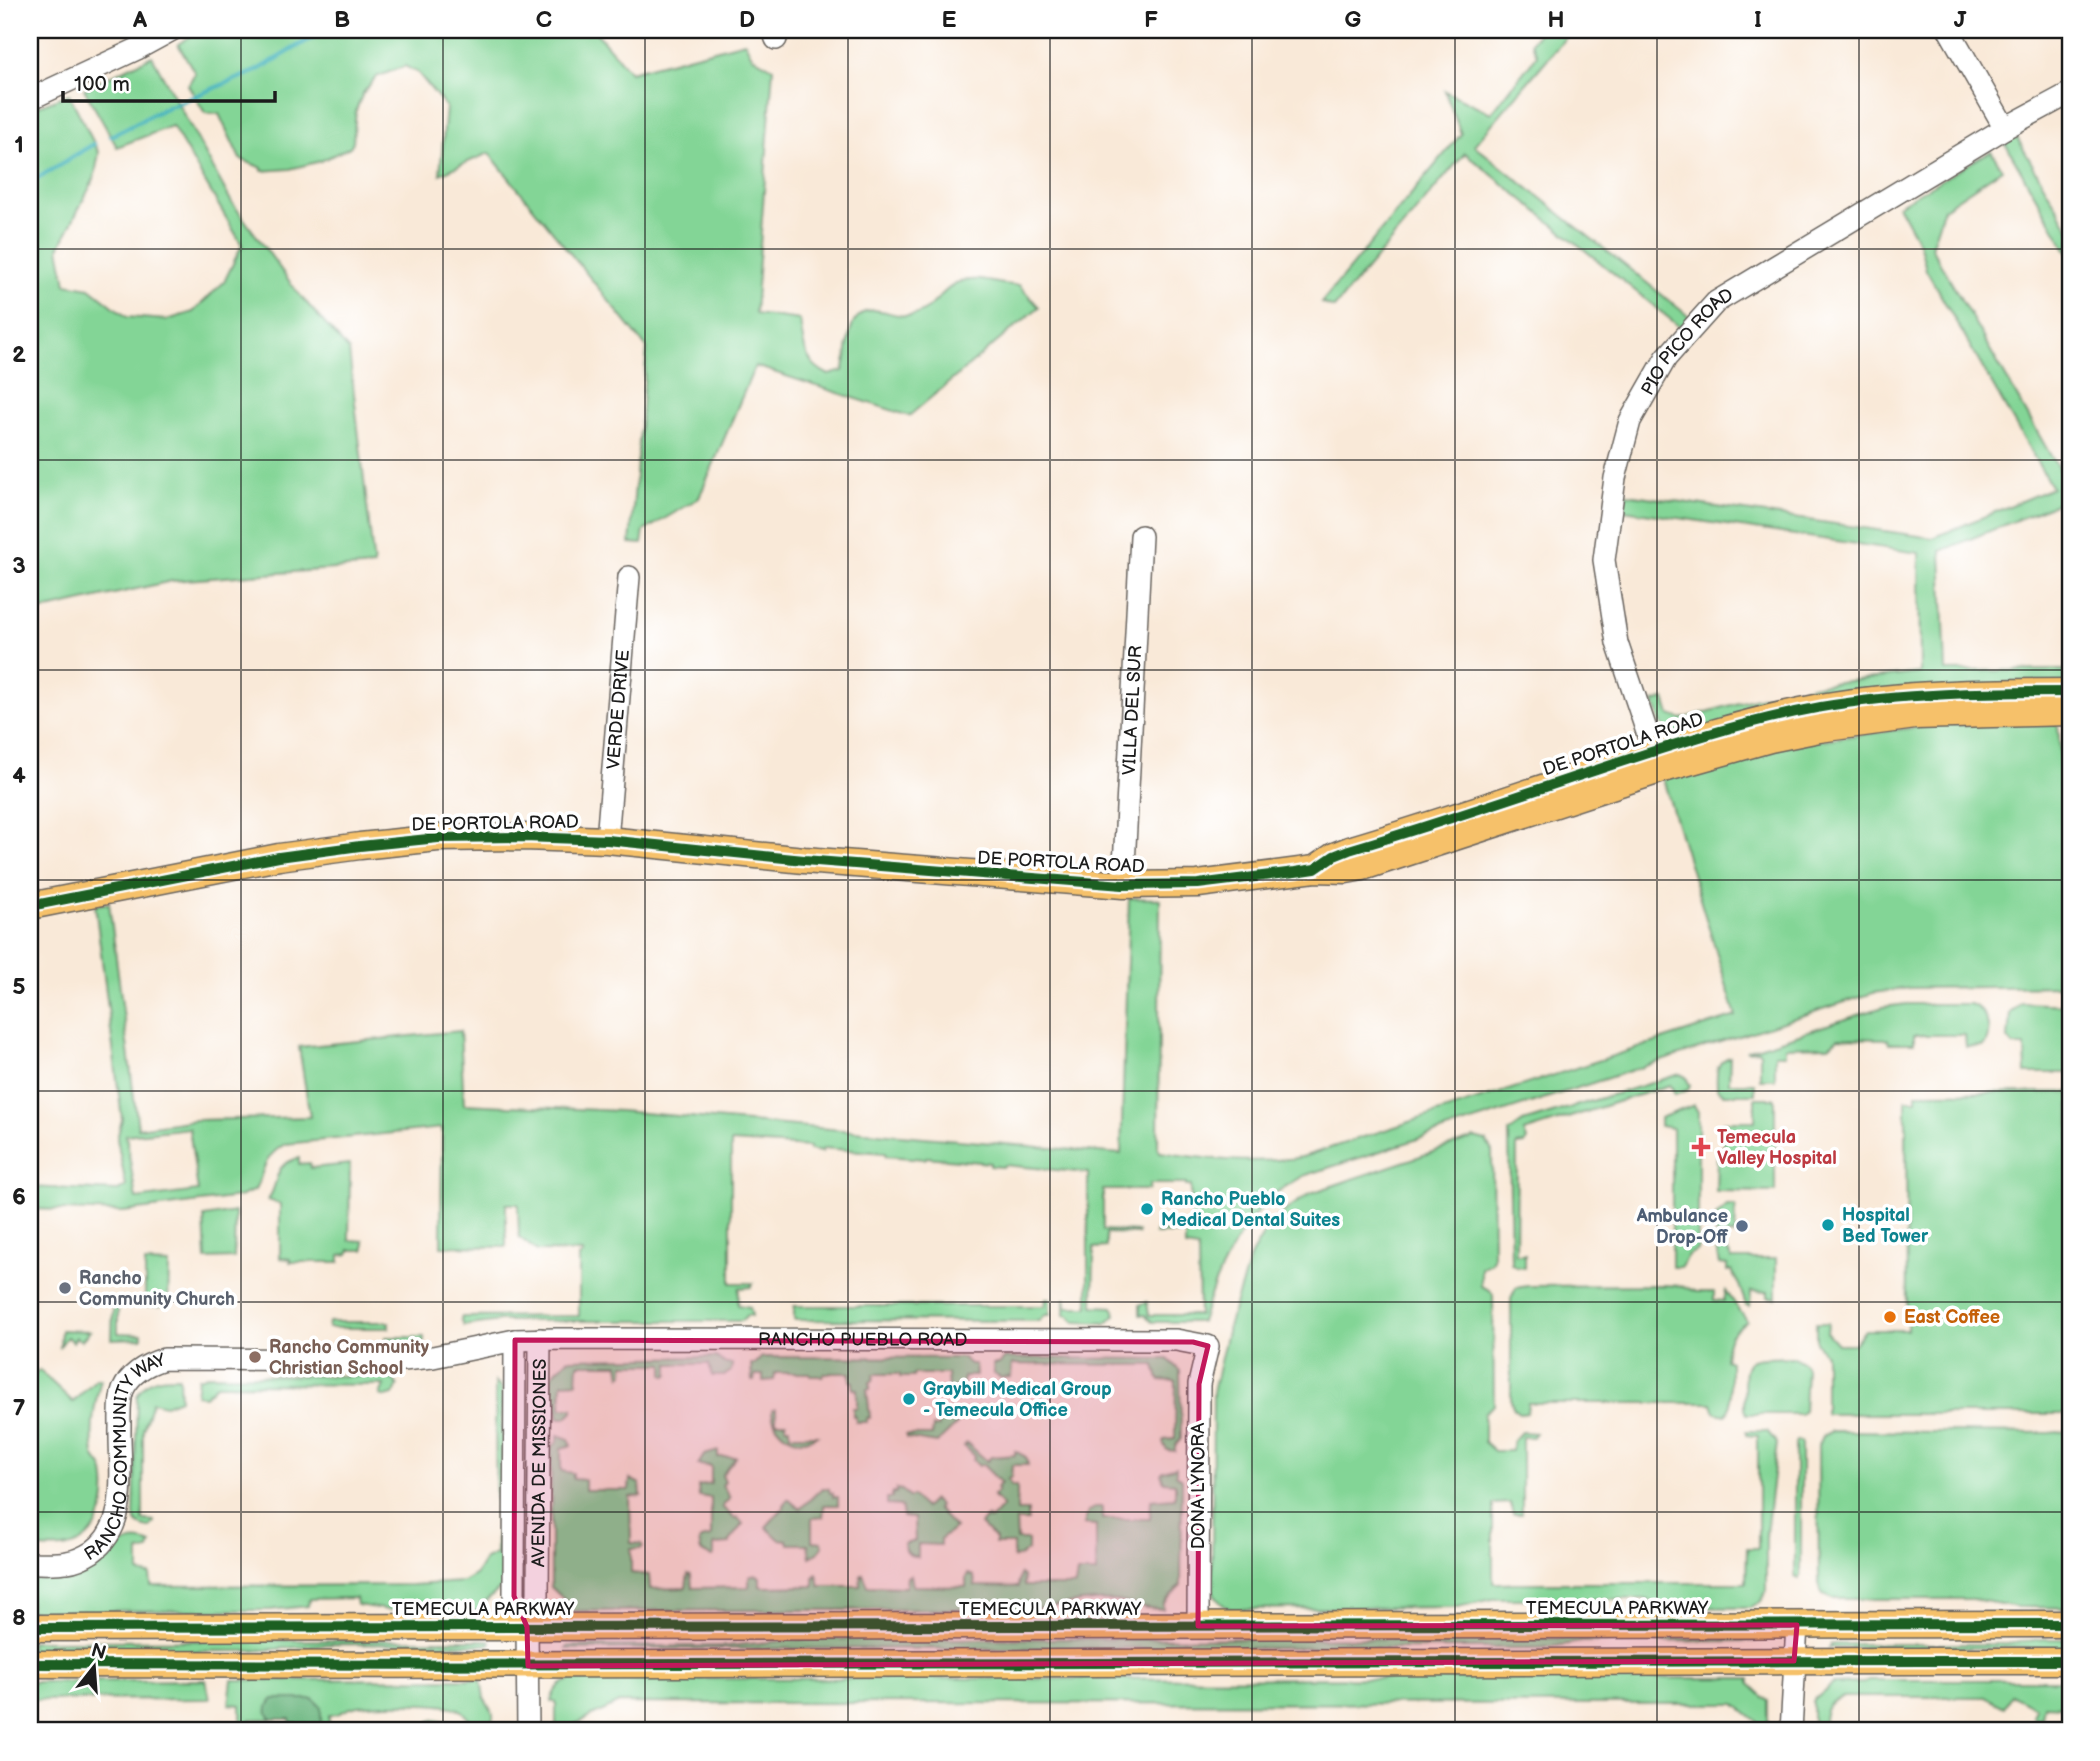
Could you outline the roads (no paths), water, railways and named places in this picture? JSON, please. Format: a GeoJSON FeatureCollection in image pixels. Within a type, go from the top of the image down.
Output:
{"type":"FeatureCollection","features":[{"type":"Feature","properties":{"kind":"main road","name":"DE PORTOLA ROAD"},"geometry":{"type":"LineString","coordinates":[[30,906],[279,857],[360,846],[478,837],[607,840],[817,861],[1123,885],[1198,884],[1315,869],[1346,870],[1363,867],[1657,761],[1767,718],[1862,701],[1942,694],[2070,692]]}},
{"type":"Feature","properties":{"kind":"main road","name":"DE PORTOLA ROAD"},"geometry":{"type":"LineString","coordinates":[[1657,761],[1860,722],[1914,716],[2070,712]]}},
{"type":"Feature","properties":{"kind":"main road","name":"TEMECULA PARKWAY"},"geometry":{"type":"LineString","coordinates":[[30,1628],[2070,1625]]}},
{"type":"Feature","properties":{"kind":"main road"},"geometry":{"type":"LineString","coordinates":[[30,1664],[528,1666],[2070,1661]]}},
{"type":"Feature","properties":{"kind":"street"},"geometry":{"type":"LineString","coordinates":[[30,99],[172,30]]}},
{"type":"Feature","properties":{"kind":"street"},"geometry":{"type":"LineString","coordinates":[[1949,30],[2005,128]]}},
{"type":"Feature","properties":{"kind":"street","name":"PIO PICO ROAD"},"geometry":{"type":"LineString","coordinates":[[1657,761],[1616,643],[1604,560],[1615,478],[1630,421],[1666,358],[1716,302],[2005,128],[2070,93]]}},
{"type":"Feature","properties":{"kind":"street","name":"VILLA DEL SUR"},"geometry":{"type":"LineString","coordinates":[[1123,885],[1141,536]]}},
{"type":"Feature","properties":{"kind":"street","name":"VERDE DRIVE"},"geometry":{"type":"LineString","coordinates":[[607,840],[629,578]]}},
{"type":"Feature","properties":{"kind":"street","name":"AVENIDA DE MISSIONES"},"geometry":{"type":"LineString","coordinates":[[528,1731],[527,1627],[538,1595],[540,1339]]}},
{"type":"Feature","properties":{"kind":"street","name":"RANCHO PUEBLO ROAD"},"geometry":{"type":"LineString","coordinates":[[515,1340],[1176,1340],[1208,1346]]}},
{"type":"Feature","properties":{"kind":"street","name":"AVENIDA DE MISSIONES"},"geometry":{"type":"LineString","coordinates":[[515,1340],[514,1596],[527,1627]]}},
{"type":"Feature","properties":{"kind":"street","name":"RANCHO COMMUNITY WAY"},"geometry":{"type":"LineString","coordinates":[[30,1563],[68,1562],[84,1557],[109,1535],[116,1522],[119,1506],[122,1391],[137,1370],[150,1363],[164,1359],[403,1360],[433,1357],[515,1340]]}},
{"type":"Feature","properties":{"kind":"street","name":"DONA LYNORA"},"geometry":{"type":"LineString","coordinates":[[1198,1626],[1199,1384],[1208,1346]]}},
{"type":"Feature","properties":{"kind":"street"},"geometry":{"type":"LineString","coordinates":[[1791,1731],[1797,1625]]}},
{"type":"Feature","properties":{"kind":"waterway"},"geometry":{"type":"LineString","coordinates":[[111,136],[161,110],[256,71],[325,30]]}},
{"type":"Feature","properties":{"kind":"waterway"},"geometry":{"type":"LineString","coordinates":[[30,183],[94,144]]}},
{"type":"Feature","properties":{"kind":"waterway"},"geometry":{"type":"LineString","coordinates":[[30,240],[38,256],[30,272]]}},
{"type":"Feature","properties":{"kind":"place","name":"Temecula Valley Hospital"},"geometry":{"type":"Point","coordinates":[1701,1147]}},
{"type":"Feature","properties":{"kind":"place","name":"Rancho Pueblo Medical Dental Suites"},"geometry":{"type":"Point","coordinates":[1147,1209]}},
{"type":"Feature","properties":{"kind":"place","name":"Hospital Bed Tower"},"geometry":{"type":"Point","coordinates":[1828,1225]}},
{"type":"Feature","properties":{"kind":"place","name":"Ambulance Drop-Off"},"geometry":{"type":"Point","coordinates":[1742,1226]}},
{"type":"Feature","properties":{"kind":"place","name":"Rancho Community Church"},"geometry":{"type":"Point","coordinates":[65,1288]}},
{"type":"Feature","properties":{"kind":"place","name":"East Coffee"},"geometry":{"type":"Point","coordinates":[1890,1317]}},
{"type":"Feature","properties":{"kind":"place","name":"Rancho Community Christian School"},"geometry":{"type":"Point","coordinates":[255,1357]}},
{"type":"Feature","properties":{"kind":"place","name":"Graybill Medical Group - Temecula Office"},"geometry":{"type":"Point","coordinates":[909,1399]}}]}
